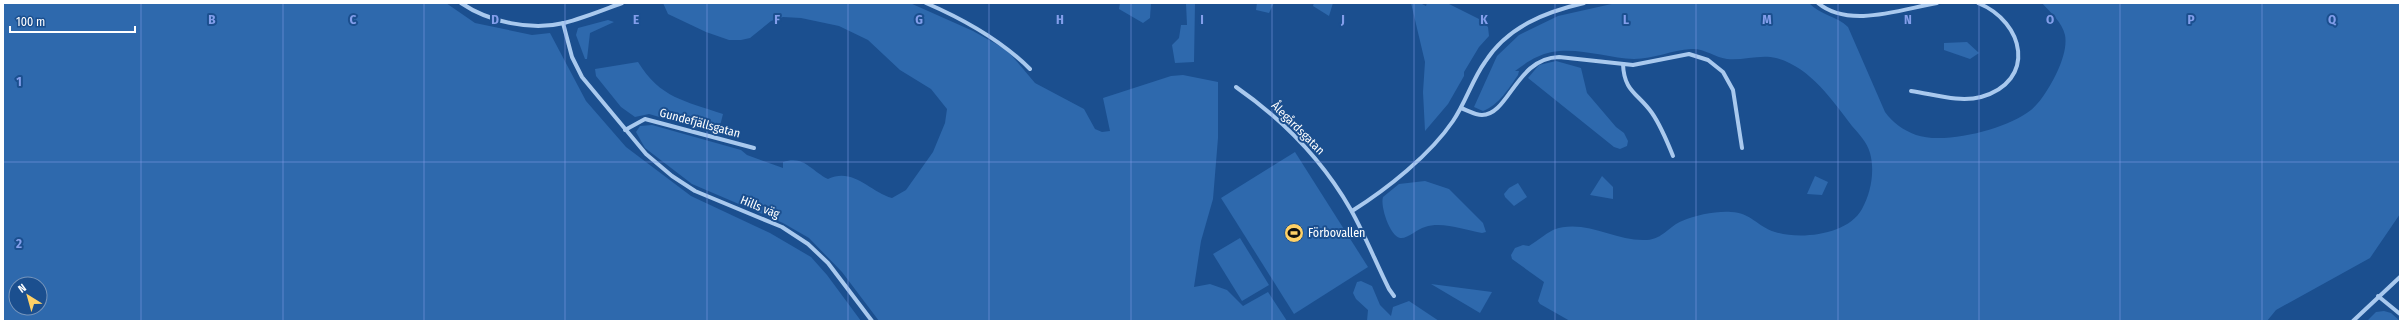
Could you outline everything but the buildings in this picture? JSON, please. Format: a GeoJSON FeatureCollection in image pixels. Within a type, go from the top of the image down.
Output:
{"type":"FeatureCollection","features":[{"type":"Feature","properties":{"kind":"street"},"geometry":{"type":"LineString","coordinates":[[462,3],[482,15],[508,22],[526,24],[563,23],[622,3]]}},
{"type":"Feature","properties":{"kind":"street"},"geometry":{"type":"LineString","coordinates":[[926,3],[992,38],[1006,47],[1030,69]]}},
{"type":"Feature","properties":{"kind":"street"},"geometry":{"type":"LineString","coordinates":[[1352,211],[1375,197],[1420,157],[1446,130],[1461,108],[1485,61],[1504,39],[1539,17],[1584,3]]}},
{"type":"Feature","properties":{"kind":"street"},"geometry":{"type":"LineString","coordinates":[[1818,3],[1835,14],[1851,17],[1938,3]]}},
{"type":"Feature","properties":{"kind":"street"},"geometry":{"type":"LineString","coordinates":[[1911,91],[1962,99],[1974,98],[1985,96],[2000,87],[2013,74],[2018,60],[2016,36],[1997,13],[1978,3]]}},
{"type":"Feature","properties":{"kind":"street"},"geometry":{"type":"LineString","coordinates":[[563,23],[572,57],[582,77],[625,130]]}},
{"type":"Feature","properties":{"kind":"street"},"geometry":{"type":"LineString","coordinates":[[1461,108],[1479,115],[1490,113],[1504,100],[1530,66],[1548,58],[1559,57],[1639,65],[1689,54],[1714,62],[1727,77],[1733,90],[1742,148]]}},
{"type":"Feature","properties":{"kind":"street"},"geometry":{"type":"LineString","coordinates":[[1622,64],[1625,83],[1653,114],[1673,156]]}},
{"type":"Feature","properties":{"kind":"street","name":"Ålegårdsgatan"},"geometry":{"type":"LineString","coordinates":[[1236,87],[1271,115],[1309,151],[1352,211],[1389,290],[1394,296]]}},
{"type":"Feature","properties":{"kind":"street","name":"Gundefjällsgatan"},"geometry":{"type":"LineString","coordinates":[[625,130],[645,118],[754,148]]}},
{"type":"Feature","properties":{"kind":"street","name":"Hills väg"},"geometry":{"type":"LineString","coordinates":[[625,130],[655,162],[695,191],[782,227],[808,244],[828,263],[872,321]]}},
{"type":"Feature","properties":{"kind":"street"},"geometry":{"type":"LineString","coordinates":[[2352,321],[2400,277]]}},
{"type":"Feature","properties":{"kind":"street"},"geometry":{"type":"LineString","coordinates":[[2378,296],[2400,314]]}},
{"type":"Feature","properties":{"kind":"shaded area"},"geometry":{"type":"Polygon","coordinates":[[[3,3],[446,3],[475,23],[532,35],[550,33],[586,101],[626,147],[691,196],[770,233],[811,257],[827,275],[861,321],[3,321],[3,3]]]}},
{"type":"Feature","properties":{"kind":"shaded area"},"geometry":{"type":"Polygon","coordinates":[[[663,3],[910,3],[973,31],[1007,50],[1035,83],[1084,109],[1095,129],[1102,132],[1110,131],[1103,98],[1171,76],[1183,75],[1218,82],[1218,138],[1213,199],[1201,241],[1194,287],[1210,284],[1227,290],[1243,306],[1268,292],[1287,321],[879,321],[842,272],[809,238],[783,223],[692,184],[645,148],[636,132],[640,126],[652,125],[741,150],[747,155],[783,168],[783,162],[796,160],[807,164],[828,179],[837,176],[853,178],[892,198],[906,190],[933,152],[945,123],[947,109],[931,89],[900,70],[868,40],[839,26],[801,18],[783,17],[771,21],[750,38],[729,40],[706,32],[668,14],[663,3]]]}},
{"type":"Feature","properties":{"kind":"shaded area"},"geometry":{"type":"Polygon","coordinates":[[[1120,3],[1151,3],[1150,18],[1143,23],[1119,9],[1120,3]]]}},
{"type":"Feature","properties":{"kind":"shaded area"},"geometry":{"type":"Polygon","coordinates":[[[1186,3],[1195,3],[1194,62],[1175,63],[1172,45],[1179,38],[1181,25],[1187,25],[1186,3]]]}},
{"type":"Feature","properties":{"kind":"shaded area"},"geometry":{"type":"Polygon","coordinates":[[[1257,3],[1274,3],[1269,13],[1256,10],[1257,3]]]}},
{"type":"Feature","properties":{"kind":"shaded area"},"geometry":{"type":"Polygon","coordinates":[[[1314,3],[1333,3],[1329,16],[1313,6],[1314,3]]]}},
{"type":"Feature","properties":{"kind":"shaded area"},"geometry":{"type":"Polygon","coordinates":[[[1411,3],[1420,3],[1426,6],[1427,3],[1447,3],[1481,20],[1488,27],[1489,36],[1479,47],[1464,72],[1464,76],[1448,104],[1425,131],[1423,92],[1425,62],[1411,3]]]}},
{"type":"Feature","properties":{"kind":"shaded area"},"geometry":{"type":"Polygon","coordinates":[[[1616,3],[1809,3],[1818,10],[1844,23],[1848,27],[1885,112],[1891,120],[1907,131],[1916,135],[1928,138],[1943,138],[1975,133],[1992,129],[2007,123],[2031,110],[2043,97],[2060,66],[2064,52],[2065,35],[2059,22],[2042,3],[2400,3],[2400,214],[2370,258],[2276,310],[2267,321],[1570,321],[1540,304],[1538,301],[1544,282],[1512,259],[1511,255],[1515,248],[1523,245],[1529,246],[1547,233],[1565,227],[1588,228],[1635,240],[1653,239],[1662,235],[1677,223],[1700,215],[1719,212],[1744,214],[1769,230],[1775,232],[1797,235],[1823,233],[1846,225],[1855,218],[1862,209],[1870,189],[1872,167],[1870,153],[1862,138],[1828,95],[1810,77],[1788,62],[1776,58],[1764,57],[1727,59],[1696,49],[1641,59],[1572,51],[1552,52],[1532,59],[1515,71],[1519,71],[1518,75],[1503,96],[1494,105],[1483,111],[1474,107],[1497,56],[1519,35],[1558,16],[1616,3]]]}},
{"type":"Feature","properties":{"kind":"shaded area"},"geometry":{"type":"Polygon","coordinates":[[[608,20],[614,22],[590,33],[587,59],[585,59],[576,35],[578,28],[608,20]]]}},
{"type":"Feature","properties":{"kind":"shaded area"},"geometry":{"type":"Polygon","coordinates":[[[1967,42],[1979,53],[1970,59],[1944,50],[1944,43],[1967,42]]]}},
{"type":"Feature","properties":{"kind":"shaded area"},"geometry":{"type":"Polygon","coordinates":[[[1556,61],[1581,68],[1587,93],[1616,127],[1624,133],[1628,141],[1627,146],[1620,149],[1614,147],[1528,78],[1539,65],[1556,61]]]}},
{"type":"Feature","properties":{"kind":"shaded area"},"geometry":{"type":"Polygon","coordinates":[[[638,62],[646,74],[655,83],[674,97],[723,114],[718,134],[649,114],[635,117],[621,107],[596,76],[595,69],[638,62]]]}},
{"type":"Feature","properties":{"kind":"shaded area","name":"Förbovallen"},"geometry":{"type":"Polygon","coordinates":[[[1295,152],[1368,267],[1294,314],[1221,198],[1295,152]]]}},
{"type":"Feature","properties":{"kind":"shaded area"},"geometry":{"type":"Polygon","coordinates":[[[1602,176],[1613,187],[1613,199],[1590,195],[1602,176]]]}},
{"type":"Feature","properties":{"kind":"shaded area"},"geometry":{"type":"Polygon","coordinates":[[[1815,176],[1828,182],[1822,195],[1807,194],[1815,176]]]}},
{"type":"Feature","properties":{"kind":"shaded area"},"geometry":{"type":"Polygon","coordinates":[[[1425,181],[1449,189],[1483,223],[1486,232],[1482,233],[1446,225],[1432,225],[1422,228],[1403,238],[1396,236],[1389,227],[1384,213],[1382,201],[1383,197],[1399,184],[1425,181]]]}},
{"type":"Feature","properties":{"kind":"shaded area"},"geometry":{"type":"Polygon","coordinates":[[[1518,183],[1527,197],[1514,206],[1504,194],[1509,188],[1518,183]]]}},
{"type":"Feature","properties":{"kind":"shaded area"},"geometry":{"type":"Polygon","coordinates":[[[1240,238],[1269,285],[1242,301],[1213,254],[1240,238]]]}},
{"type":"Feature","properties":{"kind":"shaded area"},"geometry":{"type":"Polygon","coordinates":[[[1361,281],[1372,286],[1380,305],[1391,316],[1393,307],[1409,301],[1439,321],[1367,321],[1368,310],[1356,299],[1353,293],[1357,282],[1361,281]]]}},
{"type":"Feature","properties":{"kind":"shaded area"},"geometry":{"type":"Polygon","coordinates":[[[1431,284],[1492,292],[1480,313],[1431,284]]]}},
{"type":"Feature","properties":{"kind":"shaded area"},"geometry":{"type":"Polygon","coordinates":[[[2384,311],[2391,313],[2400,321],[2367,321],[2376,312],[2384,311]]]}},
{"type":"Feature","properties":{"kind":"place","name":"Förbovallen"},"geometry":{"type":"Point","coordinates":[1294,233]}}]}
